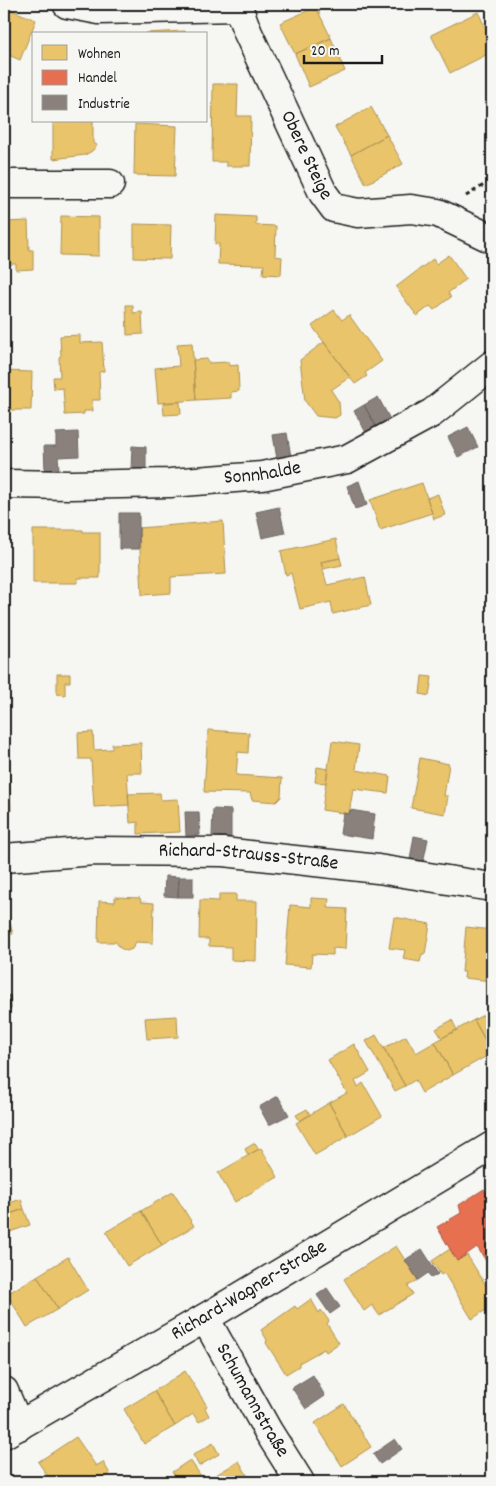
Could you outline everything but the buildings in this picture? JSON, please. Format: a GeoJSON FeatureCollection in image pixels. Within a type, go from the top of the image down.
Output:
{"type":"FeatureCollection","features":[{"type":"Feature","properties":{"kind":"street","name":"Obere Steige"},"geometry":{"type":"LineString","coordinates":[[67,4],[100,10],[242,5],[248,32],[319,184],[334,208],[358,213],[411,210],[438,213],[492,239]]}},
{"type":"Feature","properties":{"kind":"street"},"geometry":{"type":"LineString","coordinates":[[4,184],[110,184]]}},
{"type":"Feature","properties":{"kind":"street","name":"Sonnhalde"},"geometry":{"type":"LineString","coordinates":[[4,484],[170,483],[262,476],[347,459],[432,413],[492,365]]}},
{"type":"Feature","properties":{"kind":"street","name":"Richard-Strauss-Straße"},"geometry":{"type":"LineString","coordinates":[[4,858],[94,851],[223,852],[378,869],[492,887]]}},
{"type":"Feature","properties":{"kind":"street","name":"Richard-Wagner-Straße"},"geometry":{"type":"LineString","coordinates":[[11,1430],[204,1318],[492,1146]]}},
{"type":"Feature","properties":{"kind":"street","name":"Schumannstraße"},"geometry":{"type":"LineString","coordinates":[[204,1318],[268,1431],[300,1482]]}},
{"type":"Feature","properties":{"kind":"street"},"geometry":{"type":"LineString","coordinates":[[4,1390],[11,1430]]}}]}
